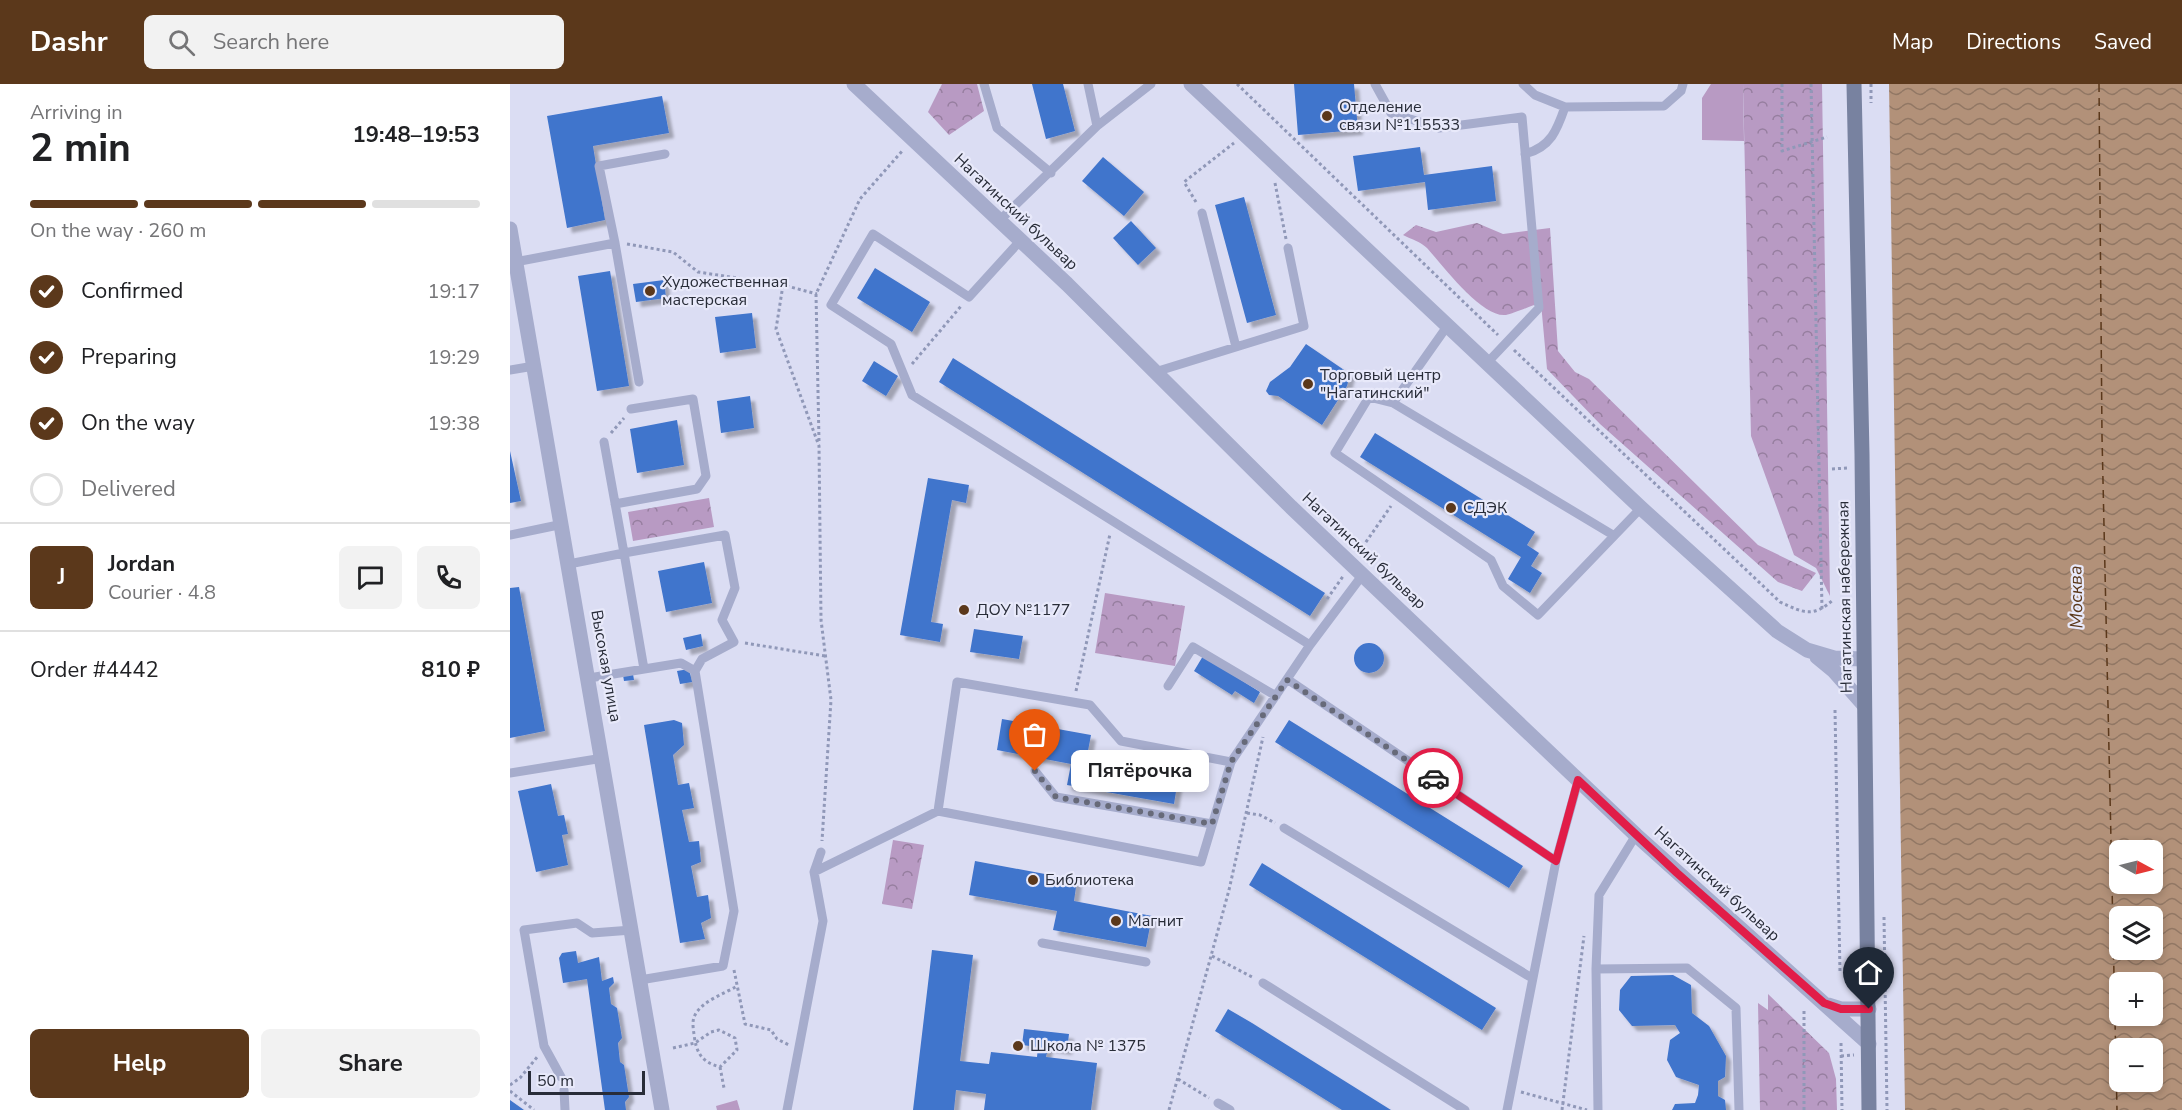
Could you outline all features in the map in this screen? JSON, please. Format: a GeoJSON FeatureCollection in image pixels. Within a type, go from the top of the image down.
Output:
{"type":"FeatureCollection","features":[{"type":"Feature","properties":{"kind":"main road","name":"Нагатинская набережная"},"geometry":{"type":"LineString","coordinates":[[1854,84],[1869,1110]]}},
{"type":"Feature","properties":{"kind":"street","name":"Нагатинский бульвар"},"geometry":{"type":"LineString","coordinates":[[854,84],[1020,241],[1291,507],[1364,573],[1636,835],[1869,1044]]}},
{"type":"Feature","properties":{"kind":"street"},"geometry":{"type":"LineString","coordinates":[[1191,84],[1641,508],[1777,631],[1834,670],[1864,705]]}},
{"type":"Feature","properties":{"kind":"street","name":"Высокая улица"},"geometry":{"type":"LineString","coordinates":[[510,229],[515,262],[515,292],[534,366],[563,524],[662,1110]]}},
{"type":"Feature","properties":{"kind":"street"},"geometry":{"type":"LineString","coordinates":[[1807,650],[1834,658],[1863,659]]}},
{"type":"Feature","properties":{"kind":"street"},"geometry":{"type":"LineString","coordinates":[[1824,1003],[1841,1009],[1869,1009]]}},
{"type":"Feature","properties":{"kind":"lane"},"geometry":{"type":"LineString","coordinates":[[984,84],[997,128],[1051,173]]}},
{"type":"Feature","properties":{"kind":"lane"},"geometry":{"type":"LineString","coordinates":[[1088,84],[1097,126]]}},
{"type":"Feature","properties":{"kind":"lane"},"geometry":{"type":"LineString","coordinates":[[999,221],[1097,126],[1151,84]]}},
{"type":"Feature","properties":{"kind":"lane"},"geometry":{"type":"LineString","coordinates":[[1375,84],[1391,113],[1439,128],[1522,117],[1539,308],[1486,363]]}},
{"type":"Feature","properties":{"kind":"lane"},"geometry":{"type":"LineString","coordinates":[[1523,84],[1535,95],[1565,107],[1664,106],[1681,91],[1683,84]]}},
{"type":"Feature","properties":{"kind":"lane"},"geometry":{"type":"LineString","coordinates":[[1525,154],[1537,151],[1556,134],[1565,107]]}},
{"type":"Feature","properties":{"kind":"lane"},"geometry":{"type":"LineString","coordinates":[[639,382],[615,243],[598,166],[664,153]]}},
{"type":"Feature","properties":{"kind":"lane"},"geometry":{"type":"LineString","coordinates":[[1202,213],[1236,347]]}},
{"type":"Feature","properties":{"kind":"lane"},"geometry":{"type":"LineString","coordinates":[[1020,241],[969,297],[873,234],[831,305],[891,344],[912,394],[1310,645]]}},
{"type":"Feature","properties":{"kind":"lane"},"geometry":{"type":"LineString","coordinates":[[515,262],[615,243]]}},
{"type":"Feature","properties":{"kind":"lane"},"geometry":{"type":"LineString","coordinates":[[1155,372],[1304,326],[1288,248]]}},
{"type":"Feature","properties":{"kind":"lane"},"geometry":{"type":"LineString","coordinates":[[1393,403],[1448,326]]}},
{"type":"Feature","properties":{"kind":"lane"},"geometry":{"type":"LineString","coordinates":[[510,370],[534,366]]}},
{"type":"Feature","properties":{"kind":"lane"},"geometry":{"type":"LineString","coordinates":[[1613,535],[1393,403],[1369,397],[1335,453],[1491,560],[1503,586],[1538,615],[1641,508]]}},
{"type":"Feature","properties":{"kind":"lane"},"geometry":{"type":"LineString","coordinates":[[615,504],[698,489],[706,476],[693,399],[631,410]]}},
{"type":"Feature","properties":{"kind":"lane"},"geometry":{"type":"LineString","coordinates":[[604,442],[644,669]]}},
{"type":"Feature","properties":{"kind":"lane"},"geometry":{"type":"LineString","coordinates":[[510,535],[563,524]]}},
{"type":"Feature","properties":{"kind":"lane"},"geometry":{"type":"LineString","coordinates":[[569,564],[725,535],[735,588],[722,620],[734,642],[702,659],[695,671],[734,911],[724,963],[640,980]]}},
{"type":"Feature","properties":{"kind":"lane"},"geometry":{"type":"LineString","coordinates":[[814,872],[938,811],[1201,862],[1231,762],[1310,645],[1364,573]]}},
{"type":"Feature","properties":{"kind":"lane"},"geometry":{"type":"LineString","coordinates":[[1168,686],[1193,647],[1276,696]]}},
{"type":"Feature","properties":{"kind":"lane"},"geometry":{"type":"LineString","coordinates":[[589,678],[681,663],[695,671]]}},
{"type":"Feature","properties":{"kind":"lane"},"geometry":{"type":"LineString","coordinates":[[1287,680],[1556,861]]}},
{"type":"Feature","properties":{"kind":"lane"},"geometry":{"type":"LineString","coordinates":[[938,811],[957,682],[1090,705],[1121,741],[1231,762]]}},
{"type":"Feature","properties":{"kind":"lane"},"geometry":{"type":"LineString","coordinates":[[510,773],[603,758]]}},
{"type":"Feature","properties":{"kind":"lane"},"geometry":{"type":"LineString","coordinates":[[1035,771],[1056,797],[1212,824]]}},
{"type":"Feature","properties":{"kind":"lane"},"geometry":{"type":"LineString","coordinates":[[1507,1110],[1556,861],[1578,780]]}},
{"type":"Feature","properties":{"kind":"lane"},"geometry":{"type":"LineString","coordinates":[[1284,828],[1532,978]]}},
{"type":"Feature","properties":{"kind":"lane"},"geometry":{"type":"LineString","coordinates":[[1598,1110],[1596,969],[1599,895],[1636,835]]}},
{"type":"Feature","properties":{"kind":"lane"},"geometry":{"type":"LineString","coordinates":[[788,1110],[823,921],[814,872],[821,852]]}},
{"type":"Feature","properties":{"kind":"lane"},"geometry":{"type":"LineString","coordinates":[[561,1077],[544,1046],[524,930],[578,922],[592,933],[632,930]]}},
{"type":"Feature","properties":{"kind":"lane"},"geometry":{"type":"LineString","coordinates":[[1042,943],[1146,962]]}},
{"type":"Feature","properties":{"kind":"lane"},"geometry":{"type":"LineString","coordinates":[[1596,969],[1687,968],[1736,1008],[1739,1110]]}},
{"type":"Feature","properties":{"kind":"lane"},"geometry":{"type":"LineString","coordinates":[[1263,983],[1465,1110]]}},
{"type":"Feature","properties":{"kind":"lane"},"geometry":{"type":"LineString","coordinates":[[564,1090],[565,1110]]}},
{"type":"Feature","properties":{"kind":"lane"},"geometry":{"type":"LineString","coordinates":[[1218,1103],[1230,1110]]}},
{"type":"Feature","properties":{"kind":"path"},"geometry":{"type":"LineString","coordinates":[[1237,84],[1780,602],[1811,613],[1822,609],[1834,599]]}},
{"type":"Feature","properties":{"kind":"path"},"geometry":{"type":"LineString","coordinates":[[1782,84],[1782,151],[1827,137]]}},
{"type":"Feature","properties":{"kind":"path"},"geometry":{"type":"LineString","coordinates":[[1811,84],[1822,609]]}},
{"type":"Feature","properties":{"kind":"path"},"geometry":{"type":"LineString","coordinates":[[1202,213],[1184,182],[1244,134]]}},
{"type":"Feature","properties":{"kind":"path"},"geometry":{"type":"LineString","coordinates":[[1270,158],[1288,248]]}},
{"type":"Feature","properties":{"kind":"path"},"geometry":{"type":"LineString","coordinates":[[615,243],[674,252],[698,272],[783,285],[816,294],[831,305]]}},
{"type":"Feature","properties":{"kind":"path"},"geometry":{"type":"LineString","coordinates":[[783,285],[776,329],[819,446],[821,620],[831,700],[821,852]]}},
{"type":"Feature","properties":{"kind":"path"},"geometry":{"type":"LineString","coordinates":[[903,375],[969,297]]}},
{"type":"Feature","properties":{"kind":"path"},"geometry":{"type":"LineString","coordinates":[[604,442],[631,410]]}},
{"type":"Feature","properties":{"kind":"path"},"geometry":{"type":"LineString","coordinates":[[1073,702],[1113,521]]}},
{"type":"Feature","properties":{"kind":"path"},"geometry":{"type":"LineString","coordinates":[[734,642],[825,656]]}},
{"type":"Feature","properties":{"kind":"path"},"geometry":{"type":"LineString","coordinates":[[1835,710],[1840,973]]}},
{"type":"Feature","properties":{"kind":"path"},"geometry":{"type":"LineString","coordinates":[[1169,1110],[1247,813],[1263,736]]}},
{"type":"Feature","properties":{"kind":"path"},"geometry":{"type":"LineString","coordinates":[[1247,813],[1260,815],[1284,828]]}},
{"type":"Feature","properties":{"kind":"path"},"geometry":{"type":"LineString","coordinates":[[1562,1110],[1584,932]]}},
{"type":"Feature","properties":{"kind":"path"},"geometry":{"type":"LineString","coordinates":[[1211,956],[1263,983]]}},
{"type":"Feature","properties":{"kind":"path"},"geometry":{"type":"LineString","coordinates":[[724,963],[733,967],[745,1024],[771,1030],[777,1040],[799,1050]]}},
{"type":"Feature","properties":{"kind":"path"},"geometry":{"type":"LineString","coordinates":[[720,1067],[709,1064],[697,1052],[695,1015],[706,1004],[737,986]]}},
{"type":"Feature","properties":{"kind":"path"},"geometry":{"type":"LineString","coordinates":[[1804,1011],[1804,1110]]}},
{"type":"Feature","properties":{"kind":"path"},"geometry":{"type":"LineString","coordinates":[[673,1048],[695,1043],[711,1032],[719,1030],[735,1038],[737,1050],[720,1067]]}},
{"type":"Feature","properties":{"kind":"path"},"geometry":{"type":"LineString","coordinates":[[1841,1043],[1842,1110]]}},
{"type":"Feature","properties":{"kind":"path"},"geometry":{"type":"LineString","coordinates":[[510,1085],[533,1065],[544,1046]]}},
{"type":"Feature","properties":{"kind":"path"},"geometry":{"type":"LineString","coordinates":[[720,1067],[724,1088]]}},
{"type":"Feature","properties":{"kind":"path"},"geometry":{"type":"LineString","coordinates":[[1178,1079],[1218,1103]]}},
{"type":"Feature","properties":{"kind":"path"},"geometry":{"type":"LineString","coordinates":[[1511,1089],[1588,1110]]}},
{"type":"Feature","properties":{"kind":"path"},"geometry":{"type":"LineString","coordinates":[[510,1091],[534,1110]]}},
{"type":"Feature","properties":{"kind":"green space"},"geometry":{"type":"Polygon","coordinates":[[[942,84],[977,84],[984,111],[949,135],[928,112],[942,84]]]}},
{"type":"Feature","properties":{"kind":"green space"},"geometry":{"type":"Polygon","coordinates":[[[1711,84],[1743,84],[1744,141],[1702,140],[1702,98],[1711,84]]]}},
{"type":"Feature","properties":{"kind":"green space"},"geometry":{"type":"Polygon","coordinates":[[[1743,84],[1822,84],[1830,596],[1816,568],[1794,555],[1751,436],[1743,84]]]}},
{"type":"Feature","properties":{"kind":"green space"},"geometry":{"type":"Polygon","coordinates":[[[1477,223],[1503,234],[1550,228],[1558,351],[1575,372],[1589,379],[1758,545],[1816,573],[1802,591],[1778,582],[1600,424],[1547,369],[1541,303],[1506,315],[1496,314],[1475,300],[1425,246],[1403,235],[1416,225],[1436,232],[1477,223]]]}},
{"type":"Feature","properties":{"kind":"green space"},"geometry":{"type":"Polygon","coordinates":[[[709,498],[714,527],[633,541],[628,512],[709,498]]]}},
{"type":"Feature","properties":{"kind":"green space"},"geometry":{"type":"Polygon","coordinates":[[[1105,593],[1185,606],[1175,666],[1095,653],[1105,593]]]}},
{"type":"Feature","properties":{"kind":"green space"},"geometry":{"type":"Polygon","coordinates":[[[893,840],[924,845],[912,909],[882,904],[893,840]]]}},
{"type":"Feature","properties":{"kind":"green space"},"geometry":{"type":"Polygon","coordinates":[[[1768,994],[1829,1053],[1836,1079],[1837,1110],[1760,1110],[1758,1003],[1768,1010],[1768,994]]]}},
{"type":"Feature","properties":{"kind":"green space"},"geometry":{"type":"Polygon","coordinates":[[[737,1100],[740,1110],[717,1110],[716,1106],[737,1100]]]}},
{"type":"Feature","properties":{"kind":"water","name":"Москва"},"geometry":{"type":"Polygon","coordinates":[[[1889,84],[2182,84],[2182,1110],[1905,1110],[1889,84]]]}},
{"type":"Feature","properties":{"kind":"building"},"geometry":{"type":"Polygon","coordinates":[[[1032,84],[1063,84],[1075,131],[1046,139],[1032,84]]]}},
{"type":"Feature","properties":{"kind":"building","name":"Отделение связи №115533"},"geometry":{"type":"Polygon","coordinates":[[[1294,84],[1354,84],[1358,130],[1298,135],[1294,84]]]}},
{"type":"Feature","properties":{"kind":"building"},"geometry":{"type":"Polygon","coordinates":[[[662,96],[669,133],[593,146],[605,220],[567,228],[547,116],[662,96]]]}},
{"type":"Feature","properties":{"kind":"building"},"geometry":{"type":"Polygon","coordinates":[[[1420,147],[1424,175],[1492,166],[1496,201],[1428,210],[1425,182],[1358,191],[1353,156],[1420,147]]]}},
{"type":"Feature","properties":{"kind":"building"},"geometry":{"type":"Polygon","coordinates":[[[1103,157],[1144,192],[1124,216],[1082,181],[1103,157]]]}},
{"type":"Feature","properties":{"kind":"building"},"geometry":{"type":"Polygon","coordinates":[[[1244,197],[1276,315],[1247,323],[1215,205],[1244,197]]]}},
{"type":"Feature","properties":{"kind":"building"},"geometry":{"type":"Polygon","coordinates":[[[1131,221],[1156,248],[1138,265],[1113,238],[1131,221]]]}},
{"type":"Feature","properties":{"kind":"building"},"geometry":{"type":"Polygon","coordinates":[[[875,268],[930,302],[912,332],[857,298],[875,268]]]}},
{"type":"Feature","properties":{"kind":"building"},"geometry":{"type":"Polygon","coordinates":[[[610,271],[629,386],[597,391],[578,276],[610,271]]]}},
{"type":"Feature","properties":{"kind":"building","name":"Художественная мастерская"},"geometry":{"type":"Polygon","coordinates":[[[664,280],[666,298],[636,302],[633,284],[664,280]]]}},
{"type":"Feature","properties":{"kind":"building"},"geometry":{"type":"Polygon","coordinates":[[[752,313],[756,348],[720,353],[715,317],[752,313]]]}},
{"type":"Feature","properties":{"kind":"building","name":"Торговый центр \"Нагатинский\""},"geometry":{"type":"Polygon","coordinates":[[[1306,344],[1350,374],[1347,386],[1322,425],[1278,396],[1269,395],[1266,391],[1270,382],[1290,367],[1306,344]]]}},
{"type":"Feature","properties":{"kind":"building"},"geometry":{"type":"Polygon","coordinates":[[[953,358],[1325,593],[1310,616],[939,382],[953,358]]]}},
{"type":"Feature","properties":{"kind":"building"},"geometry":{"type":"Polygon","coordinates":[[[874,361],[898,376],[886,396],[862,381],[874,361]]]}},
{"type":"Feature","properties":{"kind":"building"},"geometry":{"type":"Polygon","coordinates":[[[750,396],[754,428],[721,433],[717,401],[750,396]]]}},
{"type":"Feature","properties":{"kind":"building"},"geometry":{"type":"Polygon","coordinates":[[[677,420],[684,465],[637,473],[630,429],[677,420]]]}},
{"type":"Feature","properties":{"kind":"building"},"geometry":{"type":"Polygon","coordinates":[[[1375,433],[1535,532],[1527,545],[1539,553],[1531,566],[1542,573],[1530,593],[1508,579],[1521,557],[1360,457],[1375,433]]]}},
{"type":"Feature","properties":{"kind":"building"},"geometry":{"type":"Polygon","coordinates":[[[510,451],[521,501],[510,503],[510,451]]]}},
{"type":"Feature","properties":{"kind":"building"},"geometry":{"type":"Polygon","coordinates":[[[928,478],[969,485],[966,503],[952,500],[931,622],[943,624],[940,642],[900,635],[928,478]]]}},
{"type":"Feature","properties":{"kind":"building"},"geometry":{"type":"Polygon","coordinates":[[[704,562],[712,603],[666,612],[658,571],[704,562]]]}},
{"type":"Feature","properties":{"kind":"building"},"geometry":{"type":"Polygon","coordinates":[[[519,587],[545,731],[510,738],[510,588],[519,587]]]}},
{"type":"Feature","properties":{"kind":"building"},"geometry":{"type":"Polygon","coordinates":[[[974,629],[1023,636],[1019,659],[970,652],[974,629]]]}},
{"type":"Feature","properties":{"kind":"building"},"geometry":{"type":"Polygon","coordinates":[[[701,634],[703,646],[686,650],[683,638],[701,634]]]}},
{"type":"Feature","properties":{"kind":"building"},"geometry":{"type":"Polygon","coordinates":[[[1369,643],[1380,647],[1384,658],[1380,669],[1369,673],[1358,669],[1354,658],[1358,647],[1369,643]]]}},
{"type":"Feature","properties":{"kind":"building"},"geometry":{"type":"Polygon","coordinates":[[[1203,656],[1260,692],[1254,703],[1235,691],[1232,695],[1194,671],[1203,656]]]}},
{"type":"Feature","properties":{"kind":"building"},"geometry":{"type":"Polygon","coordinates":[[[689,669],[692,682],[680,684],[677,671],[689,669]]]}},
{"type":"Feature","properties":{"kind":"building"},"geometry":{"type":"Polygon","coordinates":[[[633,674],[634,680],[624,681],[623,675],[633,674]]]}},
{"type":"Feature","properties":{"kind":"building"},"geometry":{"type":"Polygon","coordinates":[[[1002,719],[1091,735],[1087,756],[1179,773],[1174,804],[1067,785],[1071,764],[997,750],[1002,719]]]}},
{"type":"Feature","properties":{"kind":"building"},"geometry":{"type":"Polygon","coordinates":[[[674,720],[682,723],[684,745],[673,755],[678,785],[689,783],[694,808],[682,810],[689,842],[699,841],[701,862],[691,866],[697,897],[708,895],[711,918],[701,923],[705,939],[680,943],[644,725],[674,720]]]}},
{"type":"Feature","properties":{"kind":"building"},"geometry":{"type":"Polygon","coordinates":[[[1289,720],[1523,866],[1509,888],[1275,742],[1289,720]]]}},
{"type":"Feature","properties":{"kind":"building"},"geometry":{"type":"Polygon","coordinates":[[[551,784],[558,816],[564,815],[568,834],[562,835],[568,865],[536,872],[518,791],[551,784]]]}},
{"type":"Feature","properties":{"kind":"building"},"geometry":{"type":"Polygon","coordinates":[[[975,861],[1077,880],[1074,901],[1152,916],[1146,947],[1053,930],[1057,911],[969,895],[975,861]]]}},
{"type":"Feature","properties":{"kind":"building"},"geometry":{"type":"Polygon","coordinates":[[[1262,863],[1496,1008],[1482,1030],[1249,885],[1262,863]]]}},
{"type":"Feature","properties":{"kind":"building"},"geometry":{"type":"Polygon","coordinates":[[[932,950],[973,955],[960,1061],[989,1064],[991,1052],[1037,1057],[1038,1047],[1022,1045],[1024,1029],[1069,1034],[1067,1050],[1048,1047],[1046,1057],[1097,1063],[1091,1110],[984,1110],[986,1094],[956,1090],[954,1110],[913,1110],[932,950]]]}},
{"type":"Feature","properties":{"kind":"building"},"geometry":{"type":"Polygon","coordinates":[[[576,951],[578,963],[599,957],[602,981],[613,977],[614,983],[609,988],[611,1004],[617,1008],[622,1038],[618,1043],[620,1062],[624,1065],[629,1097],[625,1102],[626,1110],[605,1110],[587,979],[563,983],[559,958],[562,953],[576,951]]]}},
{"type":"Feature","properties":{"kind":"building"},"geometry":{"type":"Polygon","coordinates":[[[1673,975],[1691,985],[1692,1013],[1709,1026],[1726,1056],[1725,1077],[1718,1081],[1718,1096],[1725,1100],[1726,1110],[1672,1110],[1675,1104],[1695,1103],[1698,1095],[1699,1085],[1676,1077],[1667,1060],[1670,1040],[1680,1033],[1675,1025],[1632,1026],[1619,1010],[1620,990],[1631,976],[1673,975]]]}},
{"type":"Feature","properties":{"kind":"building"},"geometry":{"type":"Polygon","coordinates":[[[1228,1009],[1391,1110],[1342,1110],[1215,1031],[1228,1009]]]}},
{"type":"Feature","properties":{"kind":"building"},"geometry":{"type":"Polygon","coordinates":[[[510,1100],[524,1110],[510,1110],[510,1100]]]}},
{"type":"Feature","properties":{"kind":"ferry route"},"geometry":{"type":"LineString","coordinates":[[2099,84],[2102,436],[2117,1110]]}},
{"type":"Feature","properties":{"kind":"way so far"},"geometry":{"type":"LineString","coordinates":[[1035,771],[1056,797],[1212,824],[1231,762],[1287,680],[1433,778]]}},
{"type":"Feature","properties":{"kind":"place","name":"Отделение связи №115533"},"geometry":{"type":"Point","coordinates":[1327,116]}},
{"type":"Feature","properties":{"kind":"place","name":"Художественная мастерская"},"geometry":{"type":"Point","coordinates":[650,291]}},
{"type":"Feature","properties":{"kind":"place","name":"Торговый центр \"Нагатинский\""},"geometry":{"type":"Point","coordinates":[1308,384]}},
{"type":"Feature","properties":{"kind":"place","name":"СДЭК"},"geometry":{"type":"Point","coordinates":[1451,508]}},
{"type":"Feature","properties":{"kind":"place","name":"ДОУ №1177"},"geometry":{"type":"Point","coordinates":[964,610]}},
{"type":"Feature","properties":{"kind":"place","name":"Пятёрочка"},"geometry":{"type":"Point","coordinates":[1035,771]}},
{"type":"Feature","properties":{"kind":"place","name":"Библиотека"},"geometry":{"type":"Point","coordinates":[1033,880]}},
{"type":"Feature","properties":{"kind":"place","name":"Магнит"},"geometry":{"type":"Point","coordinates":[1116,921]}},
{"type":"Feature","properties":{"kind":"place","name":"Школа № 1375"},"geometry":{"type":"Point","coordinates":[1018,1046]}},
{"type":"Feature","properties":{"kind":"route"},"geometry":{"type":"LineString","coordinates":[[1433,778],[1556,861],[1578,780],[1677,873],[1824,1003],[1841,1009],[1869,1009]]}}]}
